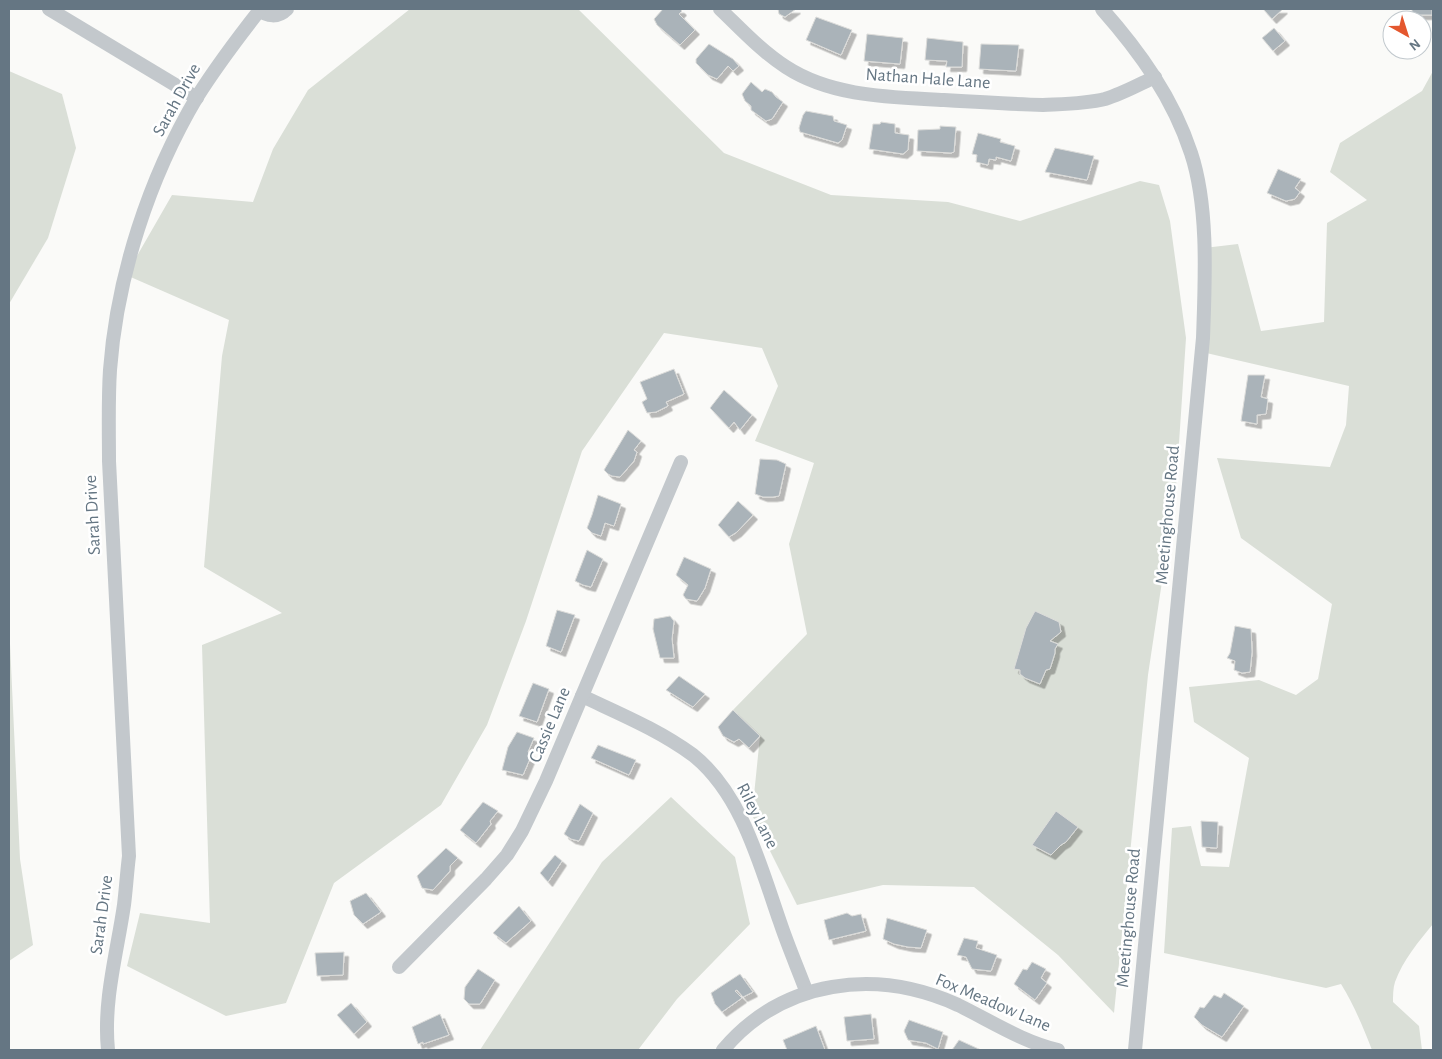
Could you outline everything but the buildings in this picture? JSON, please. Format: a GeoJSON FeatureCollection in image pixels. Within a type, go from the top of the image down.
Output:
{"type":"FeatureCollection","features":[{"type":"Feature","properties":{"kind":"street"},"geometry":{"type":"LineString","coordinates":[[49,9],[197,98]]}},
{"type":"Feature","properties":{"kind":"street","name":"Sarah Drive"},"geometry":{"type":"LineString","coordinates":[[108,1050],[108,1005],[124,904],[129,856],[109,422],[110,370],[118,306],[134,244],[160,172],[197,98],[226,53],[258,10],[272,16],[278,15],[287,9]]}},
{"type":"Feature","properties":{"kind":"street","name":"Nathan Hale Lane"},"geometry":{"type":"LineString","coordinates":[[720,9],[768,54],[786,68],[822,84],[860,94],[1043,105],[1081,103],[1104,99],[1155,77]]}},
{"type":"Feature","properties":{"kind":"street","name":"Meetinghouse Road"},"geometry":{"type":"LineString","coordinates":[[1102,9],[1124,34],[1155,77],[1180,124],[1195,170],[1202,217],[1205,287],[1202,352],[1135,1050]]}},
{"type":"Feature","properties":{"kind":"street","name":"Cassie Lane"},"geometry":{"type":"LineString","coordinates":[[399,967],[486,879],[507,855],[522,831],[535,806],[681,462]]}},
{"type":"Feature","properties":{"kind":"street","name":"Riley Lane"},"geometry":{"type":"LineString","coordinates":[[582,696],[666,737],[693,756],[727,792],[743,821],[756,851],[781,926],[807,993]]}},
{"type":"Feature","properties":{"kind":"street","name":"Fox Meadow Lane"},"geometry":{"type":"LineString","coordinates":[[723,1050],[747,1026],[766,1012],[786,1001],[832,986],[858,983],[885,984],[910,989],[957,1005],[1017,1035],[1058,1050]]}},
{"type":"Feature","properties":{"kind":"shaded area"},"geometry":{"type":"Polygon","coordinates":[[[410,9],[578,9],[724,153],[831,195],[948,202],[1020,221],[1140,181],[1159,185],[1170,221],[1186,338],[1176,488],[1148,675],[1114,1013],[1058,955],[974,887],[883,885],[797,905],[752,815],[760,736],[733,710],[807,634],[789,544],[814,463],[755,441],[778,386],[762,348],[664,333],[582,451],[526,621],[487,725],[441,805],[334,883],[286,1003],[226,1016],[127,966],[140,913],[210,923],[202,645],[282,613],[204,567],[222,356],[229,320],[126,275],[172,195],[253,202],[273,149],[308,90],[410,9]]]}},
{"type":"Feature","properties":{"kind":"shaded area"},"geometry":{"type":"Polygon","coordinates":[[[9,71],[62,94],[76,148],[48,238],[9,304],[9,71]]]}},
{"type":"Feature","properties":{"kind":"shaded area"},"geometry":{"type":"Polygon","coordinates":[[[1433,71],[1433,924],[1402,966],[1393,992],[1393,1002],[1419,1026],[1422,1050],[1372,1050],[1362,1025],[1341,984],[1326,988],[1164,953],[1172,828],[1191,826],[1201,866],[1229,867],[1249,758],[1194,722],[1189,687],[1259,680],[1296,695],[1318,679],[1332,604],[1241,538],[1217,458],[1330,467],[1346,425],[1349,386],[1202,352],[1204,248],[1238,244],[1261,331],[1324,322],[1327,223],[1367,200],[1330,172],[1340,143],[1422,91],[1433,71]]]}},
{"type":"Feature","properties":{"kind":"shaded area"},"geometry":{"type":"Polygon","coordinates":[[[9,622],[20,859],[33,945],[9,961],[9,622]]]}},
{"type":"Feature","properties":{"kind":"shaded area"},"geometry":{"type":"Polygon","coordinates":[[[671,797],[735,857],[750,924],[677,999],[638,1050],[480,1050],[602,862],[671,797]]]}}]}
